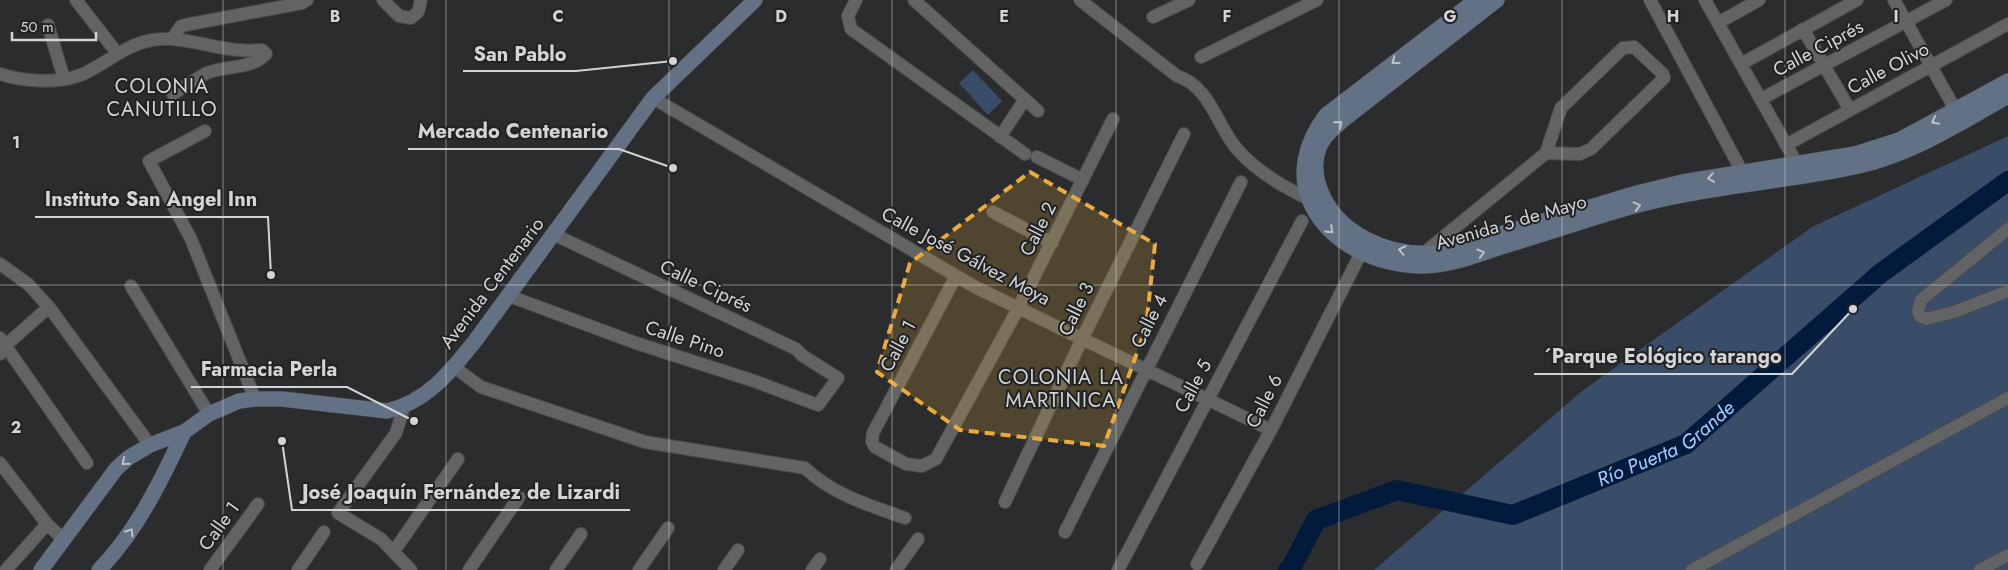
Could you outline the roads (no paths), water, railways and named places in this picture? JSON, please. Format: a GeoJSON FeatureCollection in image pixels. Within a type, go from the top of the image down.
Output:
{"type":"FeatureCollection","features":[{"type":"Feature","properties":{"kind":"main road","name":"Avenida Centenario"},"geometry":{"type":"LineString","coordinates":[[41,570],[116,469],[150,445],[184,432],[208,414],[239,402],[255,399],[291,400],[387,411],[404,407],[419,400],[456,365],[509,296],[653,98],[755,0]]}},
{"type":"Feature","properties":{"kind":"main road","name":"Avenida 5 de Mayo"},"geometry":{"type":"LineString","coordinates":[[1476,0],[1331,131],[1324,138],[1318,151],[1316,172],[1321,191],[1329,207],[1350,229],[1366,240],[1385,246],[1424,253],[1450,250],[1637,193],[1682,182],[1746,178],[1860,166],[1903,152],[1959,116],[2008,81]]}},
{"type":"Feature","properties":{"kind":"main road","name":"Avenida 5 de Mayo"},"geometry":{"type":"LineString","coordinates":[[1497,0],[1334,109],[1317,127],[1307,150],[1304,164],[1309,199],[1328,228],[1350,247],[1361,253],[1405,265],[1443,264],[1638,205],[1797,164],[1855,154],[1899,140],[2008,96]]}},
{"type":"Feature","properties":{"kind":"main road","name":"Avenida Centenario"},"geometry":{"type":"LineString","coordinates":[[100,570],[126,539],[140,517],[184,432]]}},
{"type":"Feature","properties":{"kind":"street"},"geometry":{"type":"LineString","coordinates":[[76,0],[118,53]]}},
{"type":"Feature","properties":{"kind":"street"},"geometry":{"type":"LineString","coordinates":[[172,38],[181,26],[302,3],[307,0]]}},
{"type":"Feature","properties":{"kind":"street"},"geometry":{"type":"LineString","coordinates":[[383,0],[399,16],[411,18],[418,12],[421,0]]}},
{"type":"Feature","properties":{"kind":"street"},"geometry":{"type":"LineString","coordinates":[[856,0],[848,16],[851,29],[1000,137],[1031,156],[1083,180]]}},
{"type":"Feature","properties":{"kind":"street"},"geometry":{"type":"LineString","coordinates":[[914,0],[1038,112]]}},
{"type":"Feature","properties":{"kind":"street"},"geometry":{"type":"LineString","coordinates":[[1080,0],[1200,92],[1206,98],[1235,148],[1249,162],[1286,188],[1309,199]]}},
{"type":"Feature","properties":{"kind":"street"},"geometry":{"type":"LineString","coordinates":[[1201,57],[1317,0]]}},
{"type":"Feature","properties":{"kind":"street"},"geometry":{"type":"LineString","coordinates":[[1650,0],[1746,178]]}},
{"type":"Feature","properties":{"kind":"street"},"geometry":{"type":"LineString","coordinates":[[1705,0],[1797,164]]}},
{"type":"Feature","properties":{"kind":"street"},"geometry":{"type":"LineString","coordinates":[[1718,23],[1760,0]]}},
{"type":"Feature","properties":{"kind":"street"},"geometry":{"type":"LineString","coordinates":[[1741,64],[1857,0]]}},
{"type":"Feature","properties":{"kind":"street"},"geometry":{"type":"LineString","coordinates":[[1894,0],[1959,116]]}},
{"type":"Feature","properties":{"kind":"street","name":"Calle Ciprés"},"geometry":{"type":"LineString","coordinates":[[1761,100],[1946,0]]}},
{"type":"Feature","properties":{"kind":"street"},"geometry":{"type":"LineString","coordinates":[[1153,17],[1180,2]]}},
{"type":"Feature","properties":{"kind":"street","name":"Calle Olivo"},"geometry":{"type":"LineString","coordinates":[[1786,145],[2008,24]]}},
{"type":"Feature","properties":{"kind":"street"},"geometry":{"type":"LineString","coordinates":[[48,25],[64,79]]}},
{"type":"Feature","properties":{"kind":"street"},"geometry":{"type":"LineString","coordinates":[[1803,29],[1826,65],[1850,110]]}},
{"type":"Feature","properties":{"kind":"street"},"geometry":{"type":"LineString","coordinates":[[0,74],[43,80],[64,79],[83,74],[133,45],[152,40],[172,38],[240,50],[262,50],[266,54],[261,60],[208,73],[173,94]]}},
{"type":"Feature","properties":{"kind":"street"},"geometry":{"type":"LineString","coordinates":[[1424,253],[1546,153],[1561,108],[1623,48],[1634,47],[1663,74],[1664,78],[1591,148],[1580,154],[1546,153]]}},
{"type":"Feature","properties":{"kind":"street","name":"Calle José Gálvez Moya"},"geometry":{"type":"LineString","coordinates":[[653,98],[956,276],[1144,371],[1271,430]]}},
{"type":"Feature","properties":{"kind":"street"},"geometry":{"type":"LineString","coordinates":[[1000,137],[1025,99]]}},
{"type":"Feature","properties":{"kind":"street","name":"Calle 2"},"geometry":{"type":"LineString","coordinates":[[936,459],[1019,307],[1113,120]]}},
{"type":"Feature","properties":{"kind":"street"},"geometry":{"type":"LineString","coordinates":[[205,130],[148,162],[191,239],[255,399]]}},
{"type":"Feature","properties":{"kind":"street","name":"Calle 3"},"geometry":{"type":"LineString","coordinates":[[1005,502],[1082,339],[1184,134]]}},
{"type":"Feature","properties":{"kind":"street","name":"Calle 4"},"geometry":{"type":"LineString","coordinates":[[1066,532],[1144,371],[1241,182]]}},
{"type":"Feature","properties":{"kind":"street"},"geometry":{"type":"LineString","coordinates":[[993,212],[1052,243]]}},
{"type":"Feature","properties":{"kind":"street","name":"Calle 5"},"geometry":{"type":"LineString","coordinates":[[1118,570],[1302,221]]}},
{"type":"Feature","properties":{"kind":"street"},"geometry":{"type":"LineString","coordinates":[[2008,229],[1921,300],[1918,311],[1920,316],[1926,319],[1954,312],[2008,291]]}},
{"type":"Feature","properties":{"kind":"street","name":"Calle Ciprés"},"geometry":{"type":"LineString","coordinates":[[553,234],[796,349],[803,356],[838,378]]}},
{"type":"Feature","properties":{"kind":"street","name":"Calle 6"},"geometry":{"type":"LineString","coordinates":[[1197,564],[1271,430],[1361,253]]}},
{"type":"Feature","properties":{"kind":"street"},"geometry":{"type":"LineString","coordinates":[[0,264],[28,284],[49,307],[150,445]]}},
{"type":"Feature","properties":{"kind":"street","name":"Calle 1"},"geometry":{"type":"LineString","coordinates":[[936,459],[922,466],[906,464],[875,447],[872,442],[873,433],[956,276]]}},
{"type":"Feature","properties":{"kind":"street"},"geometry":{"type":"LineString","coordinates":[[131,286],[208,414]]}},
{"type":"Feature","properties":{"kind":"street","name":"Calle Pino"},"geometry":{"type":"LineString","coordinates":[[509,296],[636,343],[754,381],[818,405],[838,378]]}},
{"type":"Feature","properties":{"kind":"street"},"geometry":{"type":"LineString","coordinates":[[49,307],[2,345],[87,463]]}},
{"type":"Feature","properties":{"kind":"street"},"geometry":{"type":"LineString","coordinates":[[456,365],[481,387],[645,442],[805,468],[820,482],[851,499],[905,518]]}},
{"type":"Feature","properties":{"kind":"street"},"geometry":{"type":"LineString","coordinates":[[1692,570],[2008,398]]}},
{"type":"Feature","properties":{"kind":"street"},"geometry":{"type":"LineString","coordinates":[[404,407],[396,433],[338,513],[381,539],[411,570]]}},
{"type":"Feature","properties":{"kind":"street"},"geometry":{"type":"LineString","coordinates":[[394,551],[458,459]]}},
{"type":"Feature","properties":{"kind":"street"},"geometry":{"type":"LineString","coordinates":[[0,463],[47,524],[63,539]]}},
{"type":"Feature","properties":{"kind":"street"},"geometry":{"type":"LineString","coordinates":[[469,570],[519,497]]}},
{"type":"Feature","properties":{"kind":"street","name":"Calle 1"},"geometry":{"type":"LineString","coordinates":[[210,570],[258,504]]}},
{"type":"Feature","properties":{"kind":"street"},"geometry":{"type":"LineString","coordinates":[[5,566],[47,524]]}},
{"type":"Feature","properties":{"kind":"street"},"geometry":{"type":"LineString","coordinates":[[639,570],[668,528]]}},
{"type":"Feature","properties":{"kind":"street"},"geometry":{"type":"LineString","coordinates":[[298,570],[324,532]]}},
{"type":"Feature","properties":{"kind":"street"},"geometry":{"type":"LineString","coordinates":[[556,570],[581,534]]}},
{"type":"Feature","properties":{"kind":"street"},"geometry":{"type":"LineString","coordinates":[[896,570],[918,538]]}},
{"type":"Feature","properties":{"kind":"street"},"geometry":{"type":"LineString","coordinates":[[724,570],[738,550]]}},
{"type":"Feature","properties":{"kind":"street"},"geometry":{"type":"LineString","coordinates":[[1983,569],[2008,554]]}},
{"type":"Feature","properties":{"kind":"waterway","name":"Río Puerta Grande"},"geometry":{"type":"LineString","coordinates":[[1288,570],[1292,566],[1316,520],[1397,490],[1513,515],[1686,444],[1881,273],[2008,181]]}},
{"type":"Feature","properties":{"kind":"place","name":"San Pablo"},"geometry":{"type":"Point","coordinates":[673,61]}},
{"type":"Feature","properties":{"kind":"place","name":"Mercado Centenario"},"geometry":{"type":"Point","coordinates":[673,168]}},
{"type":"Feature","properties":{"kind":"place","name":"Instituto San Angel Inn"},"geometry":{"type":"Point","coordinates":[271,275]}},
{"type":"Feature","properties":{"kind":"place","name":"´Parque Eológico tarango"},"geometry":{"type":"Point","coordinates":[1853,309]}},
{"type":"Feature","properties":{"kind":"place","name":"Farmacia Perla"},"geometry":{"type":"Point","coordinates":[414,421]}},
{"type":"Feature","properties":{"kind":"place","name":"José Joaquín Fernández de Lizardi"},"geometry":{"type":"Point","coordinates":[282,441]}},
{"type":"Feature","properties":{"kind":"district","name":"COLONIA CANUTILLO"},"geometry":{"type":"Point","coordinates":[162,98]}},
{"type":"Feature","properties":{"kind":"district","name":"COLONIA LA MARTINICA"},"geometry":{"type":"Point","coordinates":[1061,388]}}]}
